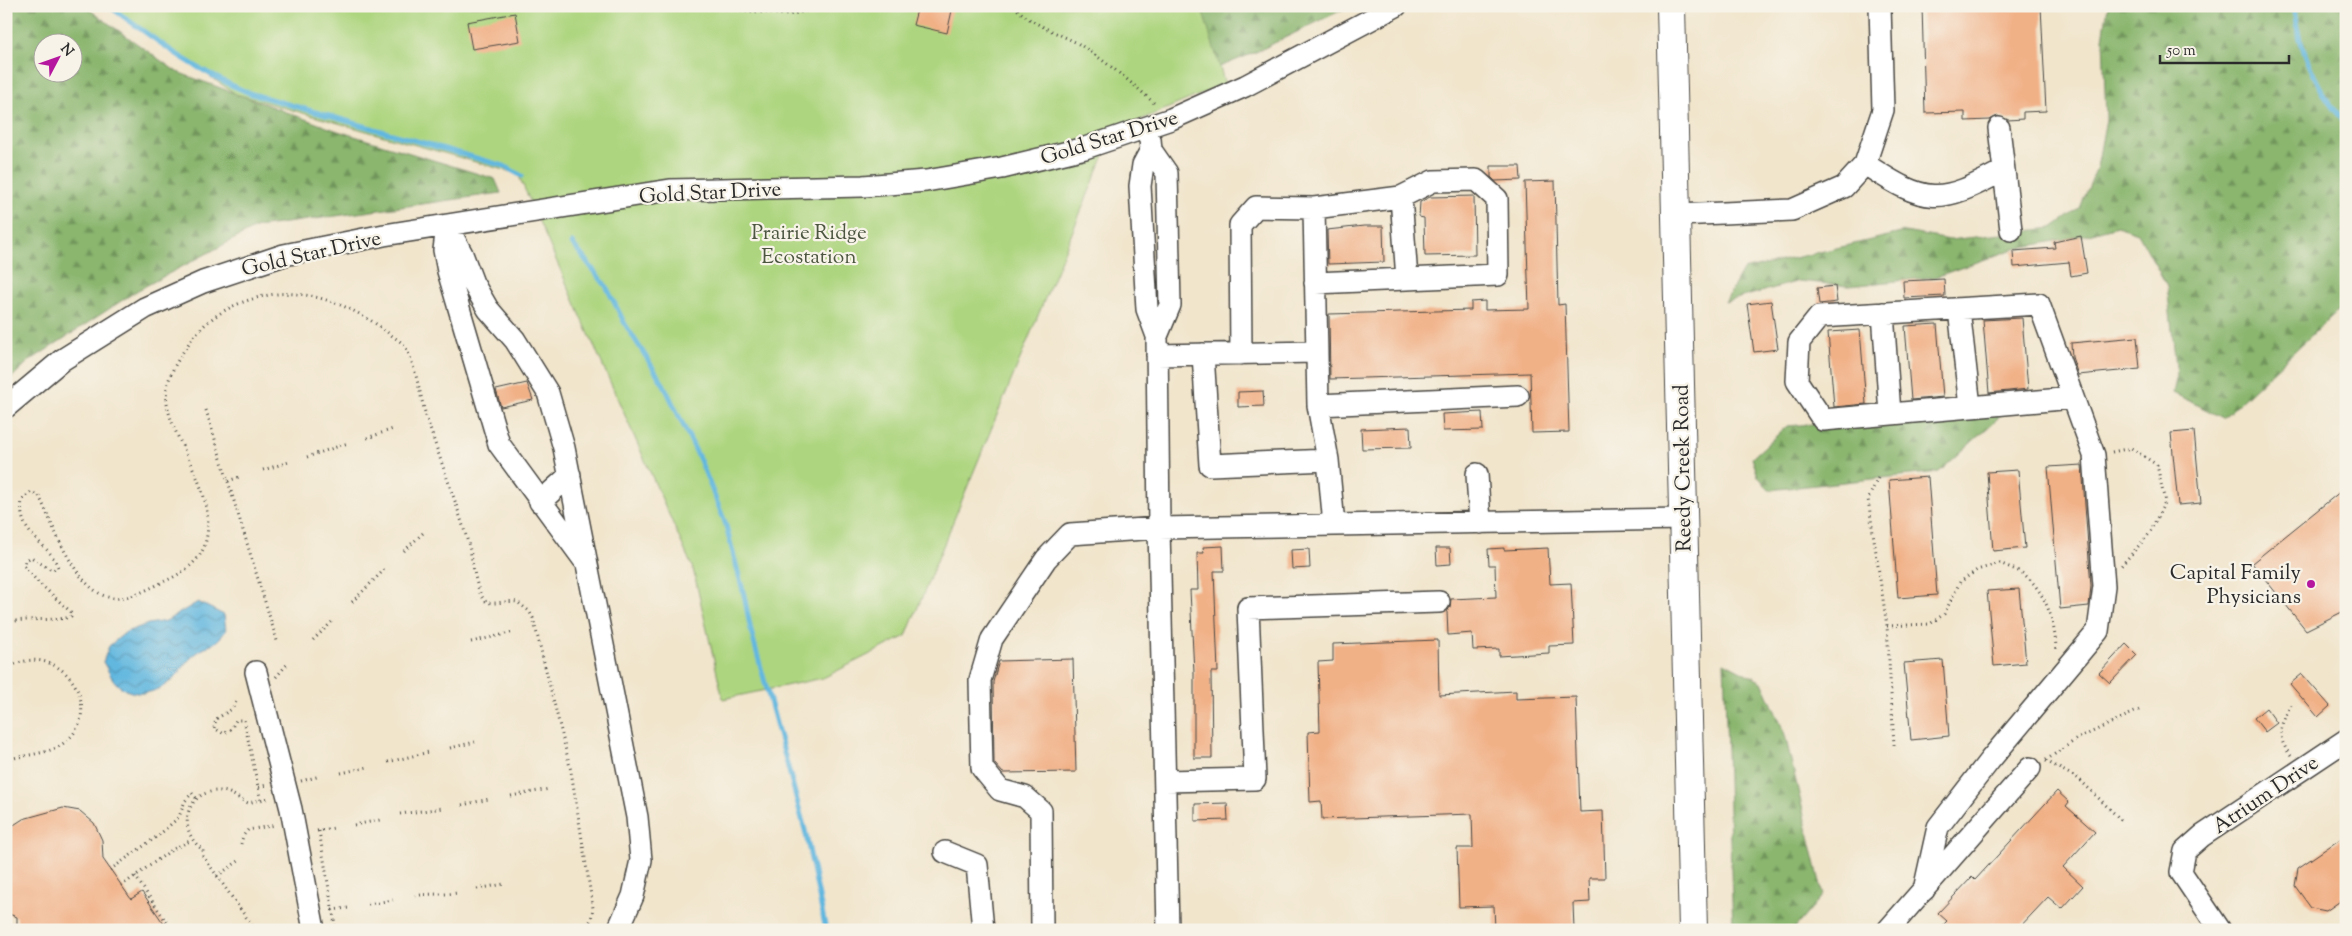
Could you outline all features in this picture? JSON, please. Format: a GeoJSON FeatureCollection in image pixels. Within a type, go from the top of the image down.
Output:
{"type":"FeatureCollection","features":[{"type":"Feature","properties":{"kind":"main road","name":"Reedy Creek Road"},"geometry":{"type":"LineString","coordinates":[[1672,6],[1693,930]]}},
{"type":"Feature","properties":{"kind":"street","name":"Gold Star Drive"},"geometry":{"type":"LineString","coordinates":[[6,407],[55,366],[145,308],[195,285],[239,268],[284,255],[384,235],[670,190],[854,187],[926,181],[1011,166],[1085,148],[1171,119],[1300,59],[1396,6]]}},
{"type":"Feature","properties":{"kind":"street"},"geometry":{"type":"LineString","coordinates":[[1677,215],[1745,214],[1792,210],[1844,187],[1866,164],[1884,110],[1880,6]]}},
{"type":"Feature","properties":{"kind":"street"},"geometry":{"type":"LineString","coordinates":[[1149,127],[1151,150],[1143,165],[1140,186],[1147,309],[1157,346],[1168,930]]}},
{"type":"Feature","properties":{"kind":"street"},"geometry":{"type":"LineString","coordinates":[[1999,128],[2011,230]]}},
{"type":"Feature","properties":{"kind":"street"},"geometry":{"type":"LineString","coordinates":[[1866,164],[1889,180],[1921,195],[1949,196],[2004,170]]}},
{"type":"Feature","properties":{"kind":"street"},"geometry":{"type":"LineString","coordinates":[[1241,354],[1240,225],[1256,207],[1314,208],[1401,197],[1433,181],[1476,180],[1497,199],[1498,274],[1315,283]]}},
{"type":"Feature","properties":{"kind":"street"},"geometry":{"type":"LineString","coordinates":[[1401,197],[1407,278]]}},
{"type":"Feature","properties":{"kind":"street"},"geometry":{"type":"LineString","coordinates":[[1314,208],[1315,352],[1318,405],[1328,460],[1334,525]]}},
{"type":"Feature","properties":{"kind":"street"},"geometry":{"type":"LineString","coordinates":[[446,226],[462,254],[472,283],[488,310],[515,340],[548,393],[570,475],[637,817],[641,860],[633,896],[618,930]]}},
{"type":"Feature","properties":{"kind":"street"},"geometry":{"type":"LineString","coordinates":[[446,226],[444,250],[448,271],[499,444],[588,565]]}},
{"type":"Feature","properties":{"kind":"street"},"geometry":{"type":"LineString","coordinates":[[1924,890],[1938,826],[2098,631],[2104,586],[2094,455],[2039,304],[1819,317],[1799,342],[1797,381],[1823,420],[2073,398]]}},
{"type":"Feature","properties":{"kind":"street"},"geometry":{"type":"LineString","coordinates":[[1960,309],[1970,407]]}},
{"type":"Feature","properties":{"kind":"street"},"geometry":{"type":"LineString","coordinates":[[1883,314],[1890,414]]}},
{"type":"Feature","properties":{"kind":"street"},"geometry":{"type":"LineString","coordinates":[[1157,346],[1203,354],[1315,352]]}},
{"type":"Feature","properties":{"kind":"street"},"geometry":{"type":"LineString","coordinates":[[1203,354],[1210,465],[1328,460]]}},
{"type":"Feature","properties":{"kind":"street"},"geometry":{"type":"LineString","coordinates":[[1318,405],[1518,396]]}},
{"type":"Feature","properties":{"kind":"street"},"geometry":{"type":"LineString","coordinates":[[1477,474],[1480,523]]}},
{"type":"Feature","properties":{"kind":"street"},"geometry":{"type":"LineString","coordinates":[[540,502],[570,475]]}},
{"type":"Feature","properties":{"kind":"street"},"geometry":{"type":"LineString","coordinates":[[1042,930],[1041,812],[1025,797],[1000,790],[982,768],[980,680],[992,639],[1046,559],[1070,534],[1159,528],[1684,519]]}},
{"type":"Feature","properties":{"kind":"street"},"geometry":{"type":"LineString","coordinates":[[1165,781],[1255,779],[1248,608],[1439,602]]}},
{"type":"Feature","properties":{"kind":"street"},"geometry":{"type":"LineString","coordinates":[[256,672],[291,809],[314,930]]}},
{"type":"Feature","properties":{"kind":"street","name":"Atrium Drive"},"geometry":{"type":"LineString","coordinates":[[2220,930],[2181,872],[2185,851],[2202,836],[2346,740]]}},
{"type":"Feature","properties":{"kind":"street"},"geometry":{"type":"LineString","coordinates":[[1888,930],[2038,764]]}},
{"type":"Feature","properties":{"kind":"street"},"geometry":{"type":"LineString","coordinates":[[945,852],[977,865],[983,930]]}},
{"type":"Feature","properties":{"kind":"path"},"geometry":{"type":"LineString","coordinates":[[701,6],[789,15],[827,6]]}},
{"type":"Feature","properties":{"kind":"path"},"geometry":{"type":"LineString","coordinates":[[1014,6],[1022,15],[1078,44],[1143,92],[1171,119]]}},
{"type":"Feature","properties":{"kind":"path"},"geometry":{"type":"LineString","coordinates":[[6,623],[38,618],[64,620],[71,616],[72,613],[33,577],[24,566],[25,561],[31,557],[50,569],[58,567],[24,523],[21,510],[22,500],[31,492],[39,496],[58,539],[78,571],[96,591],[107,597],[120,598],[130,596],[170,579],[193,564],[200,556],[207,537],[207,510],[195,472],[173,422],[166,395],[172,372],[180,355],[191,339],[210,320],[247,300],[275,294],[315,298],[364,316],[402,343],[407,350],[464,528],[480,593],[487,602],[491,603],[517,602],[523,605],[533,618],[575,795],[593,908],[591,920],[584,930]]}},
{"type":"Feature","properties":{"kind":"path"},"geometry":{"type":"LineString","coordinates":[[206,410],[278,644]]}},
{"type":"Feature","properties":{"kind":"path"},"geometry":{"type":"LineString","coordinates":[[367,438],[393,430]]}},
{"type":"Feature","properties":{"kind":"path"},"geometry":{"type":"LineString","coordinates":[[307,456],[348,443]]}},
{"type":"Feature","properties":{"kind":"path"},"geometry":{"type":"LineString","coordinates":[[2094,455],[2131,448],[2157,465],[2165,502],[2149,534],[2104,586]]}},
{"type":"Feature","properties":{"kind":"path"},"geometry":{"type":"LineString","coordinates":[[263,470],[289,462]]}},
{"type":"Feature","properties":{"kind":"path"},"geometry":{"type":"LineString","coordinates":[[228,481],[242,476]]}},
{"type":"Feature","properties":{"kind":"path"},"geometry":{"type":"LineString","coordinates":[[1878,478],[1868,499],[1887,626],[1894,745]]}},
{"type":"Feature","properties":{"kind":"path"},"geometry":{"type":"LineString","coordinates":[[404,551],[423,533]]}},
{"type":"Feature","properties":{"kind":"path"},"geometry":{"type":"LineString","coordinates":[[6,544],[6,555]]}},
{"type":"Feature","properties":{"kind":"path"},"geometry":{"type":"LineString","coordinates":[[1887,626],[1930,624],[1944,614],[1960,582],[1977,570],[2000,563],[2024,575],[2046,602],[2056,635],[2056,680]]}},
{"type":"Feature","properties":{"kind":"path"},"geometry":{"type":"LineString","coordinates":[[352,602],[385,569]]}},
{"type":"Feature","properties":{"kind":"path"},"geometry":{"type":"LineString","coordinates":[[313,640],[333,621]]}},
{"type":"Feature","properties":{"kind":"path"},"geometry":{"type":"LineString","coordinates":[[471,642],[514,632]]}},
{"type":"Feature","properties":{"kind":"path"},"geometry":{"type":"LineString","coordinates":[[6,669],[28,660],[44,661],[60,668],[77,688],[81,710],[76,730],[64,744],[45,751],[6,760]]}},
{"type":"Feature","properties":{"kind":"path"},"geometry":{"type":"LineString","coordinates":[[236,702],[232,709],[216,719],[214,728],[220,734],[224,734],[231,729],[236,720],[244,720],[261,801]]}},
{"type":"Feature","properties":{"kind":"path"},"geometry":{"type":"LineString","coordinates":[[2291,705],[2280,725],[2281,740],[2289,754],[2303,769]]}},
{"type":"Feature","properties":{"kind":"path"},"geometry":{"type":"LineString","coordinates":[[2038,764],[2077,739],[2139,710]]}},
{"type":"Feature","properties":{"kind":"path"},"geometry":{"type":"LineString","coordinates":[[450,748],[475,742]]}},
{"type":"Feature","properties":{"kind":"path"},"geometry":{"type":"LineString","coordinates":[[388,762],[430,752]]}},
{"type":"Feature","properties":{"kind":"path"},"geometry":{"type":"LineString","coordinates":[[2038,764],[2079,779],[2122,821]]}},
{"type":"Feature","properties":{"kind":"path"},"geometry":{"type":"LineString","coordinates":[[341,773],[368,767]]}},
{"type":"Feature","properties":{"kind":"path"},"geometry":{"type":"LineString","coordinates":[[296,782],[320,776]]}},
{"type":"Feature","properties":{"kind":"path"},"geometry":{"type":"LineString","coordinates":[[258,787],[274,784]]}},
{"type":"Feature","properties":{"kind":"path"},"geometry":{"type":"LineString","coordinates":[[511,796],[549,788]]}},
{"type":"Feature","properties":{"kind":"path"},"geometry":{"type":"LineString","coordinates":[[255,930],[203,856],[203,850],[188,834],[187,819],[197,799],[204,794],[218,791],[231,793],[248,803],[261,801],[271,797],[274,793]]}},
{"type":"Feature","properties":{"kind":"path"},"geometry":{"type":"LineString","coordinates":[[110,870],[159,835],[179,817],[185,801],[192,792],[197,799]]}},
{"type":"Feature","properties":{"kind":"path"},"geometry":{"type":"LineString","coordinates":[[462,804],[489,800]]}},
{"type":"Feature","properties":{"kind":"path"},"geometry":{"type":"LineString","coordinates":[[400,814],[443,808]]}},
{"type":"Feature","properties":{"kind":"path"},"geometry":{"type":"LineString","coordinates":[[354,825],[380,820]]}},
{"type":"Feature","properties":{"kind":"path"},"geometry":{"type":"LineString","coordinates":[[241,844],[245,833],[251,828],[274,824],[282,828]]}},
{"type":"Feature","properties":{"kind":"path"},"geometry":{"type":"LineString","coordinates":[[313,832],[334,828]]}},
{"type":"Feature","properties":{"kind":"path"},"geometry":{"type":"LineString","coordinates":[[319,831],[336,930]]}},
{"type":"Feature","properties":{"kind":"path"},"geometry":{"type":"LineString","coordinates":[[121,886],[173,849],[192,840]]}},
{"type":"Feature","properties":{"kind":"path"},"geometry":{"type":"LineString","coordinates":[[217,876],[240,860]]}},
{"type":"Feature","properties":{"kind":"path"},"geometry":{"type":"LineString","coordinates":[[135,876],[172,930]]}},
{"type":"Feature","properties":{"kind":"path"},"geometry":{"type":"LineString","coordinates":[[477,889],[504,884]]}},
{"type":"Feature","properties":{"kind":"path"},"geometry":{"type":"LineString","coordinates":[[414,896],[434,893],[444,895],[457,893]]}},
{"type":"Feature","properties":{"kind":"path"},"geometry":{"type":"LineString","coordinates":[[368,904],[393,900]]}},
{"type":"Feature","properties":{"kind":"path"},"geometry":{"type":"LineString","coordinates":[[332,910],[348,908]]}},
{"type":"Feature","properties":{"kind":"green space"},"geometry":{"type":"Polygon","coordinates":[[[6,6],[84,6],[177,72],[338,131],[495,179],[501,193],[257,227],[138,290],[28,362],[6,383],[6,6]]]}},
{"type":"Feature","properties":{"kind":"green space","name":"Prairie Ridge Ecostation"},"geometry":{"type":"Polygon","coordinates":[[[105,6],[1201,6],[1225,84],[1114,131],[906,636],[823,678],[723,699],[693,569],[518,174],[236,94],[105,6]]]}},
{"type":"Feature","properties":{"kind":"green space"},"geometry":{"type":"Polygon","coordinates":[[[1192,6],[1350,6],[1256,52],[1183,82],[1192,6]]]}},
{"type":"Feature","properties":{"kind":"green space"},"geometry":{"type":"Polygon","coordinates":[[[2108,6],[2346,6],[2346,303],[2223,418],[2173,393],[2177,375],[2167,286],[2138,233],[2117,226],[2085,235],[2014,249],[1935,277],[1849,286],[1799,281],[1725,302],[1743,270],[1905,232],[1950,240],[2052,228],[2080,208],[2097,167],[2106,119],[2103,39],[2108,6]]]}},
{"type":"Feature","properties":{"kind":"green space"},"geometry":{"type":"Polygon","coordinates":[[[2008,409],[1939,472],[1769,490],[1758,476],[1752,458],[1787,426],[2008,409]]]}},
{"type":"Feature","properties":{"kind":"green space"},"geometry":{"type":"Polygon","coordinates":[[[1724,662],[1762,682],[1784,731],[1823,895],[1793,930],[1733,930],[1724,662]]]}},
{"type":"Feature","properties":{"kind":"water"},"geometry":{"type":"Polygon","coordinates":[[[198,602],[224,615],[226,630],[222,636],[196,654],[175,677],[160,688],[137,693],[122,688],[115,682],[103,662],[109,646],[126,632],[148,624],[166,621],[198,602]]]}},
{"type":"Feature","properties":{"kind":"building"},"geometry":{"type":"Polygon","coordinates":[[[918,6],[953,6],[947,33],[913,25],[918,6]]]}},
{"type":"Feature","properties":{"kind":"building"},"geometry":{"type":"Polygon","coordinates":[[[1922,6],[2041,6],[2046,111],[2023,112],[2023,119],[2008,120],[1998,116],[1990,120],[1965,121],[1965,112],[1925,113],[1922,6]]]}},
{"type":"Feature","properties":{"kind":"building"},"geometry":{"type":"Polygon","coordinates":[[[515,13],[520,41],[472,49],[467,22],[515,13]]]}},
{"type":"Feature","properties":{"kind":"building"},"geometry":{"type":"Polygon","coordinates":[[[1491,166],[1520,166],[1521,180],[1495,181],[1491,177],[1491,166]]]}},
{"type":"Feature","properties":{"kind":"building"},"geometry":{"type":"Polygon","coordinates":[[[1555,181],[1558,305],[1565,304],[1569,432],[1532,433],[1530,373],[1330,379],[1329,314],[1471,310],[1471,302],[1485,301],[1485,310],[1529,309],[1525,182],[1555,181]]]}},
{"type":"Feature","properties":{"kind":"building"},"geometry":{"type":"Polygon","coordinates":[[[1474,196],[1475,255],[1425,256],[1424,218],[1419,217],[1420,202],[1430,197],[1474,196]]]}},
{"type":"Feature","properties":{"kind":"building"},"geometry":{"type":"Polygon","coordinates":[[[1383,226],[1384,262],[1328,264],[1327,230],[1383,226]]]}},
{"type":"Feature","properties":{"kind":"building"},"geometry":{"type":"Polygon","coordinates":[[[2081,236],[2087,273],[2071,276],[2069,262],[2014,267],[2013,251],[2055,248],[2054,242],[2081,236]]]}},
{"type":"Feature","properties":{"kind":"building"},"geometry":{"type":"Polygon","coordinates":[[[1944,279],[1945,296],[1904,298],[1903,281],[1944,279]]]}},
{"type":"Feature","properties":{"kind":"building"},"geometry":{"type":"Polygon","coordinates":[[[1835,286],[1837,302],[1819,304],[1817,288],[1835,286]]]}},
{"type":"Feature","properties":{"kind":"building"},"geometry":{"type":"Polygon","coordinates":[[[1771,301],[1778,349],[1754,352],[1747,304],[1771,301]]]}},
{"type":"Feature","properties":{"kind":"building"},"geometry":{"type":"Polygon","coordinates":[[[2022,318],[2028,389],[1989,393],[1983,320],[2022,318]]]}},
{"type":"Feature","properties":{"kind":"building"},"geometry":{"type":"Polygon","coordinates":[[[1937,324],[1943,397],[1911,400],[1905,326],[1937,324]]]}},
{"type":"Feature","properties":{"kind":"building"},"geometry":{"type":"Polygon","coordinates":[[[1860,330],[1866,404],[1834,407],[1828,332],[1860,330]]]}},
{"type":"Feature","properties":{"kind":"building"},"geometry":{"type":"Polygon","coordinates":[[[2137,337],[2140,369],[2078,375],[2072,357],[2071,343],[2137,337]]]}},
{"type":"Feature","properties":{"kind":"building"},"geometry":{"type":"Polygon","coordinates":[[[527,383],[533,400],[501,407],[496,390],[527,383]]]}},
{"type":"Feature","properties":{"kind":"building"},"geometry":{"type":"Polygon","coordinates":[[[1263,391],[1264,406],[1238,407],[1238,392],[1263,391]]]}},
{"type":"Feature","properties":{"kind":"building"},"geometry":{"type":"Polygon","coordinates":[[[1482,412],[1483,430],[1443,431],[1442,414],[1482,412]]]}},
{"type":"Feature","properties":{"kind":"building"},"geometry":{"type":"Polygon","coordinates":[[[1410,427],[1411,448],[1362,449],[1361,429],[1410,427]]]}},
{"type":"Feature","properties":{"kind":"building"},"geometry":{"type":"Polygon","coordinates":[[[2194,431],[2201,503],[2178,505],[2171,433],[2194,431]]]}},
{"type":"Feature","properties":{"kind":"building"},"geometry":{"type":"Polygon","coordinates":[[[2082,465],[2091,586],[2089,606],[2060,609],[2048,467],[2082,465]]]}},
{"type":"Feature","properties":{"kind":"building"},"geometry":{"type":"Polygon","coordinates":[[[2018,470],[2025,548],[1993,551],[1987,472],[2018,470]]]}},
{"type":"Feature","properties":{"kind":"building"},"geometry":{"type":"Polygon","coordinates":[[[1928,477],[1937,595],[1898,598],[1889,480],[1928,477]]]}},
{"type":"Feature","properties":{"kind":"building"},"geometry":{"type":"Polygon","coordinates":[[[2346,487],[2346,610],[2306,630],[2252,563],[2346,487]]]}},
{"type":"Feature","properties":{"kind":"building"},"geometry":{"type":"Polygon","coordinates":[[[1223,546],[1224,571],[1214,571],[1218,672],[1211,672],[1212,758],[1194,758],[1194,673],[1190,590],[1198,590],[1197,553],[1204,553],[1203,547],[1223,546]]]}},
{"type":"Feature","properties":{"kind":"building"},"geometry":{"type":"Polygon","coordinates":[[[1436,548],[1450,548],[1451,564],[1437,565],[1436,548]]]}},
{"type":"Feature","properties":{"kind":"building"},"geometry":{"type":"Polygon","coordinates":[[[1504,548],[1504,550],[1548,548],[1550,584],[1571,583],[1574,645],[1549,646],[1549,653],[1499,656],[1499,649],[1473,650],[1472,633],[1448,635],[1447,612],[1451,599],[1496,597],[1495,565],[1489,565],[1488,549],[1504,548]]]}},
{"type":"Feature","properties":{"kind":"building"},"geometry":{"type":"Polygon","coordinates":[[[1309,549],[1310,568],[1292,569],[1291,550],[1309,549]]]}},
{"type":"Feature","properties":{"kind":"building"},"geometry":{"type":"Polygon","coordinates":[[[2019,589],[2026,663],[1994,666],[1987,591],[2019,589]]]}},
{"type":"Feature","properties":{"kind":"building"},"geometry":{"type":"Polygon","coordinates":[[[1438,640],[1439,695],[1516,691],[1516,699],[1576,697],[1580,812],[1603,811],[1605,878],[1589,878],[1590,902],[1573,903],[1574,930],[1495,930],[1494,906],[1459,907],[1457,848],[1473,848],[1472,814],[1322,819],[1321,801],[1310,802],[1308,732],[1320,731],[1318,662],[1333,661],[1333,644],[1438,640]]]}},
{"type":"Feature","properties":{"kind":"building"},"geometry":{"type":"Polygon","coordinates":[[[2126,644],[2137,655],[2110,683],[2099,673],[2126,644]]]}},
{"type":"Feature","properties":{"kind":"building"},"geometry":{"type":"Polygon","coordinates":[[[1073,659],[1076,772],[1003,773],[994,763],[993,682],[999,661],[1073,659]]]}},
{"type":"Feature","properties":{"kind":"building"},"geometry":{"type":"Polygon","coordinates":[[[1943,660],[1949,736],[1911,740],[1904,663],[1943,660]]]}},
{"type":"Feature","properties":{"kind":"building"},"geometry":{"type":"Polygon","coordinates":[[[2302,674],[2330,706],[2318,717],[2290,684],[2302,674]]]}},
{"type":"Feature","properties":{"kind":"building"},"geometry":{"type":"Polygon","coordinates":[[[2266,708],[2277,723],[2265,732],[2254,718],[2266,708]]]}},
{"type":"Feature","properties":{"kind":"building"},"geometry":{"type":"Polygon","coordinates":[[[2057,791],[2069,802],[2066,806],[2095,832],[2063,867],[2083,886],[2062,909],[2048,897],[2017,930],[2000,930],[1992,923],[1986,930],[1938,930],[1947,921],[1938,913],[1972,877],[1975,880],[2057,791]]]}},
{"type":"Feature","properties":{"kind":"building"},"geometry":{"type":"Polygon","coordinates":[[[1227,803],[1228,820],[1195,821],[1195,804],[1227,803]]]}},
{"type":"Feature","properties":{"kind":"building"},"geometry":{"type":"Polygon","coordinates":[[[63,808],[80,811],[94,823],[102,840],[103,859],[131,899],[142,892],[168,930],[20,930],[17,925],[17,917],[6,913],[6,830],[23,819],[63,808]]]}},
{"type":"Feature","properties":{"kind":"building"},"geometry":{"type":"Polygon","coordinates":[[[2346,835],[2346,897],[2326,911],[2311,908],[2295,886],[2298,868],[2346,835]]]}},
{"type":"Feature","properties":{"kind":"waterway"},"geometry":{"type":"LineString","coordinates":[[109,6],[193,65],[249,93],[504,166],[522,176]]}},
{"type":"Feature","properties":{"kind":"waterway"},"geometry":{"type":"LineString","coordinates":[[2294,6],[2299,36],[2311,68],[2327,99],[2346,122]]}},
{"type":"Feature","properties":{"kind":"waterway"},"geometry":{"type":"LineString","coordinates":[[572,243],[606,286],[625,324],[664,385],[700,460],[725,522],[744,595],[751,631],[805,830],[826,930]]}},
{"type":"Feature","properties":{"kind":"place","name":"Capital Family Physicians"},"geometry":{"type":"Point","coordinates":[2311,584]}}]}
